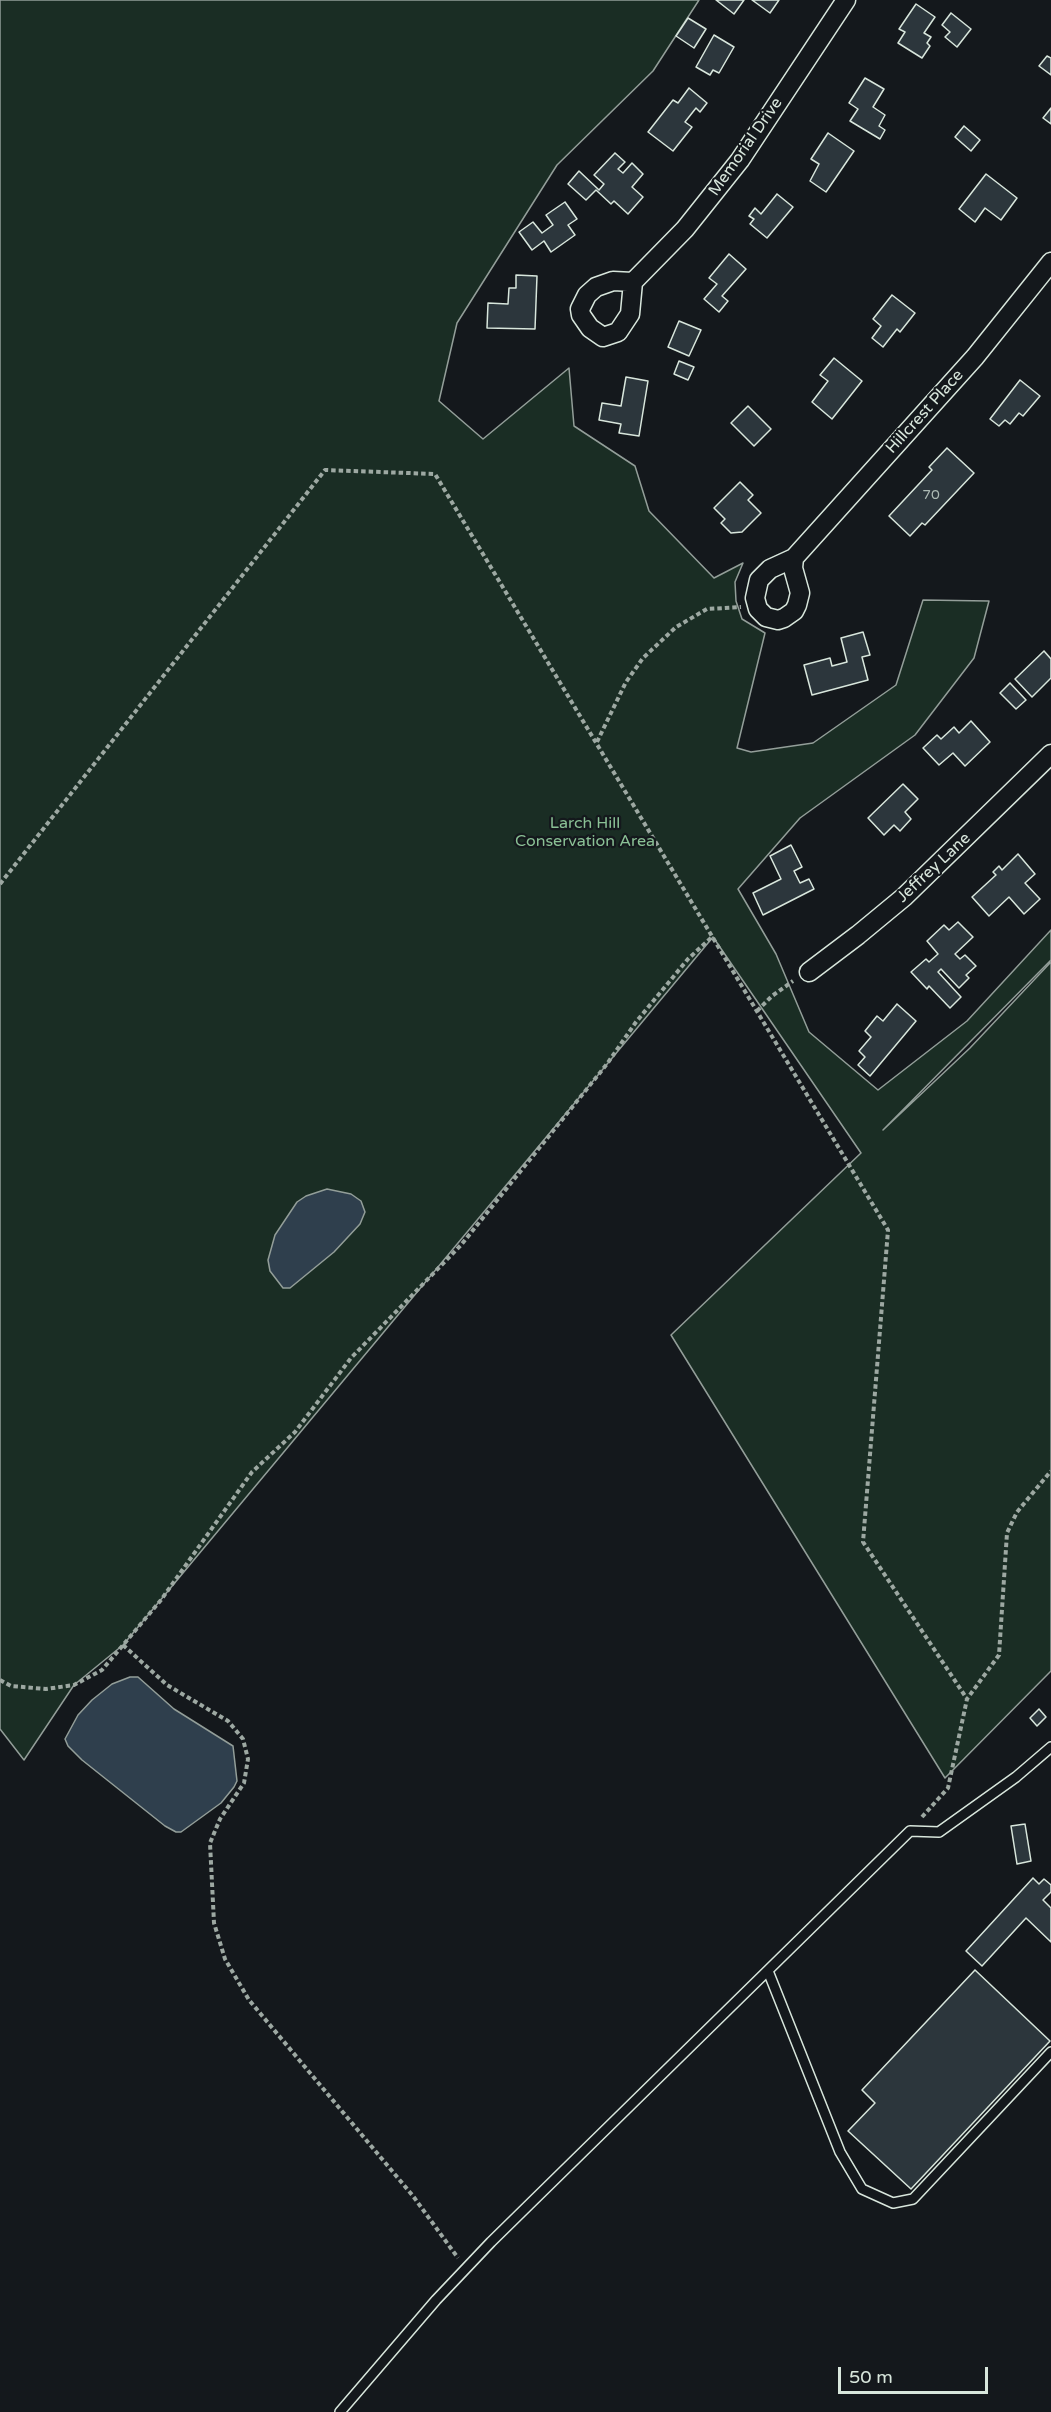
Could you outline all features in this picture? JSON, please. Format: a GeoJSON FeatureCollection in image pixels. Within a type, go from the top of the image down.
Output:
{"type":"FeatureCollection","features":[{"type":"Feature","properties":{"kind":"street","name":"Memorial Drive"},"geometry":{"type":"LineString","coordinates":[[633,282],[685,229],[740,160],[846,0]]}},
{"type":"Feature","properties":{"kind":"street","name":"Hillcrest Place"},"geometry":{"type":"LineString","coordinates":[[756,604],[755,592],[764,574],[777,565],[794,558],[975,357],[1051,262]]}},
{"type":"Feature","properties":{"kind":"street"},"geometry":{"type":"LineString","coordinates":[[756,604],[762,614],[772,619],[784,618],[794,610],[800,593],[793,568],[794,558]]}},
{"type":"Feature","properties":{"kind":"street","name":"Jeffrey Lane"},"geometry":{"type":"LineString","coordinates":[[809,972],[904,897],[1051,754]]}},
{"type":"Feature","properties":{"kind":"lane"},"geometry":{"type":"LineString","coordinates":[[340,2412],[436,2300],[466,2269],[910,1831],[939,1832],[1016,1777],[1051,1747]]}},
{"type":"Feature","properties":{"kind":"lane"},"geometry":{"type":"LineString","coordinates":[[768,1971],[840,2152],[862,2189],[893,2203],[913,2199],[1051,2052]]}},
{"type":"Feature","properties":{"kind":"path"},"geometry":{"type":"LineString","coordinates":[[0,884],[325,470],[435,474],[888,1230],[863,1542],[967,1699]]}},
{"type":"Feature","properties":{"kind":"path"},"geometry":{"type":"LineString","coordinates":[[597,742],[626,682],[643,658],[676,627],[707,609],[737,608],[756,604]]}},
{"type":"Feature","properties":{"kind":"path"},"geometry":{"type":"LineString","coordinates":[[0,1680],[11,1686],[46,1689],[74,1685],[102,1670],[161,1600],[252,1472],[295,1432],[351,1358],[460,1245],[608,1064],[636,1022],[688,959],[712,936]]}},
{"type":"Feature","properties":{"kind":"path"},"geometry":{"type":"LineString","coordinates":[[757,1011],[788,984],[809,972]]}},
{"type":"Feature","properties":{"kind":"path"},"geometry":{"type":"LineString","coordinates":[[910,1831],[948,1788],[967,1699],[999,1655],[1007,1533],[1017,1512],[1051,1471]]}},
{"type":"Feature","properties":{"kind":"path"},"geometry":{"type":"LineString","coordinates":[[123,1645],[167,1685],[228,1721],[243,1740],[248,1759],[244,1783],[220,1819],[210,1843],[214,1923],[225,1959],[249,2000],[413,2196],[466,2269]]}},
{"type":"Feature","properties":{"kind":"green space","name":"Larch Hill Conservation Area"},"geometry":{"type":"Polygon","coordinates":[[[0,0],[699,0],[653,71],[557,165],[457,323],[439,401],[483,439],[569,368],[574,426],[635,466],[649,511],[714,578],[743,563],[735,582],[736,601],[742,619],[765,633],[737,748],[751,752],[813,743],[896,685],[923,600],[989,601],[974,658],[915,735],[800,818],[738,889],[776,954],[809,1032],[878,1090],[967,1021],[1051,930],[1051,960],[883,1130],[970,1048],[1051,962],[1051,1671],[945,1778],[671,1335],[861,1153],[713,937],[123,1645],[74,1685],[24,1760],[0,1729],[0,0]]]}},
{"type":"Feature","properties":{"kind":"water"},"geometry":{"type":"Polygon","coordinates":[[[327,1189],[351,1194],[361,1201],[365,1212],[360,1224],[334,1252],[290,1288],[283,1288],[270,1271],[268,1260],[275,1235],[297,1202],[306,1196],[327,1189]]]}},
{"type":"Feature","properties":{"kind":"water"},"geometry":{"type":"Polygon","coordinates":[[[130,1677],[138,1677],[174,1709],[233,1746],[237,1781],[234,1787],[221,1803],[181,1832],[165,1826],[82,1760],[68,1746],[65,1739],[78,1715],[92,1700],[112,1684],[130,1677]]]}},
{"type":"Feature","properties":{"kind":"building"},"geometry":{"type":"Polygon","coordinates":[[[716,0],[744,0],[734,14],[716,0]]]}},
{"type":"Feature","properties":{"kind":"building"},"geometry":{"type":"Polygon","coordinates":[[[752,0],[779,0],[770,13],[752,0]]]}},
{"type":"Feature","properties":{"kind":"building"},"geometry":{"type":"Polygon","coordinates":[[[916,4],[935,17],[924,33],[931,37],[927,43],[930,46],[922,58],[898,43],[905,32],[899,29],[916,4]]]}},
{"type":"Feature","properties":{"kind":"building"},"geometry":{"type":"Polygon","coordinates":[[[951,13],[971,29],[957,47],[945,37],[950,32],[942,25],[951,13]]]}},
{"type":"Feature","properties":{"kind":"building"},"geometry":{"type":"Polygon","coordinates":[[[688,18],[706,29],[694,48],[676,36],[688,18]]]}},
{"type":"Feature","properties":{"kind":"building"},"geometry":{"type":"Polygon","coordinates":[[[714,35],[734,47],[719,73],[713,70],[710,75],[696,67],[714,35]]]}},
{"type":"Feature","properties":{"kind":"building"},"geometry":{"type":"Polygon","coordinates":[[[1047,56],[1051,58],[1051,75],[1039,66],[1047,56]]]}},
{"type":"Feature","properties":{"kind":"building"},"geometry":{"type":"Polygon","coordinates":[[[865,78],[884,89],[873,107],[885,115],[879,126],[885,130],[880,139],[850,121],[858,109],[849,103],[865,78]]]}},
{"type":"Feature","properties":{"kind":"building"},"geometry":{"type":"Polygon","coordinates":[[[689,88],[707,103],[700,112],[696,108],[685,122],[692,127],[673,151],[648,132],[673,100],[678,103],[689,88]]]}},
{"type":"Feature","properties":{"kind":"building"},"geometry":{"type":"Polygon","coordinates":[[[1051,108],[1051,124],[1043,118],[1051,108]]]}},
{"type":"Feature","properties":{"kind":"building"},"geometry":{"type":"Polygon","coordinates":[[[964,126],[980,140],[971,151],[955,137],[964,126]]]}},
{"type":"Feature","properties":{"kind":"building"},"geometry":{"type":"Polygon","coordinates":[[[828,133],[854,151],[826,192],[810,181],[819,164],[811,159],[828,133]]]}},
{"type":"Feature","properties":{"kind":"building"},"geometry":{"type":"Polygon","coordinates":[[[615,153],[625,162],[618,169],[623,173],[632,163],[643,174],[632,187],[643,197],[628,214],[614,201],[611,204],[596,190],[586,200],[568,184],[579,171],[599,190],[604,184],[594,175],[615,153]]]}},
{"type":"Feature","properties":{"kind":"building"},"geometry":{"type":"Polygon","coordinates":[[[986,174],[1017,198],[1001,220],[985,208],[975,222],[959,209],[986,174]]]}},
{"type":"Feature","properties":{"kind":"building"},"geometry":{"type":"Polygon","coordinates":[[[777,194],[793,207],[767,238],[750,224],[754,219],[749,216],[755,208],[761,214],[777,194]]]}},
{"type":"Feature","properties":{"kind":"building"},"geometry":{"type":"Polygon","coordinates":[[[565,202],[577,219],[568,225],[575,235],[551,252],[544,241],[532,250],[519,232],[533,222],[542,233],[553,225],[546,215],[565,202]]]}},
{"type":"Feature","properties":{"kind":"building"},"geometry":{"type":"Polygon","coordinates":[[[729,254],[746,269],[722,296],[728,301],[719,312],[704,299],[717,284],[709,278],[729,254]]]}},
{"type":"Feature","properties":{"kind":"building"},"geometry":{"type":"Polygon","coordinates":[[[516,275],[537,276],[535,329],[487,328],[488,303],[508,304],[509,288],[516,288],[516,275]]]}},
{"type":"Feature","properties":{"kind":"building"},"geometry":{"type":"Polygon","coordinates":[[[892,295],[915,313],[900,332],[897,329],[883,347],[872,338],[881,326],[873,319],[892,295]]]}},
{"type":"Feature","properties":{"kind":"building"},"geometry":{"type":"Polygon","coordinates":[[[679,321],[701,330],[689,356],[668,347],[679,321]]]}},
{"type":"Feature","properties":{"kind":"building"},"geometry":{"type":"Polygon","coordinates":[[[834,358],[862,381],[832,419],[812,402],[828,381],[820,375],[834,358]]]}},
{"type":"Feature","properties":{"kind":"building"},"geometry":{"type":"Polygon","coordinates":[[[679,361],[694,367],[688,380],[674,374],[679,361]]]}},
{"type":"Feature","properties":{"kind":"building"},"geometry":{"type":"Polygon","coordinates":[[[626,377],[648,381],[639,436],[619,433],[621,424],[599,420],[602,403],[621,406],[626,377]]]}},
{"type":"Feature","properties":{"kind":"building"},"geometry":{"type":"Polygon","coordinates":[[[1020,380],[1040,396],[1023,416],[1019,413],[1010,424],[1005,420],[999,426],[990,419],[1020,380]]]}},
{"type":"Feature","properties":{"kind":"building"},"geometry":{"type":"Polygon","coordinates":[[[748,406],[771,429],[754,446],[731,423],[748,406]]]}},
{"type":"Feature","properties":{"kind":"building"},"geometry":{"type":"Polygon","coordinates":[[[947,448],[974,473],[925,525],[922,523],[910,536],[889,516],[932,470],[929,467],[947,448]]]}},
{"type":"Feature","properties":{"kind":"building"},"geometry":{"type":"Polygon","coordinates":[[[740,482],[753,495],[748,500],[761,513],[742,532],[731,533],[721,523],[725,519],[714,508],[740,482]]]}},
{"type":"Feature","properties":{"kind":"building"},"geometry":{"type":"Polygon","coordinates":[[[863,632],[870,655],[862,657],[868,680],[812,695],[804,665],[830,658],[832,666],[847,662],[841,638],[863,632]]]}},
{"type":"Feature","properties":{"kind":"building"},"geometry":{"type":"Polygon","coordinates":[[[1044,651],[1051,659],[1051,678],[1032,697],[1015,679],[1044,651]]]}},
{"type":"Feature","properties":{"kind":"building"},"geometry":{"type":"Polygon","coordinates":[[[1010,683],[1026,700],[1016,709],[1000,693],[1010,683]]]}},
{"type":"Feature","properties":{"kind":"building"},"geometry":{"type":"Polygon","coordinates":[[[971,721],[990,742],[965,766],[953,753],[939,765],[923,748],[937,735],[941,739],[954,727],[959,733],[971,721]]]}},
{"type":"Feature","properties":{"kind":"building"},"geometry":{"type":"Polygon","coordinates":[[[903,784],[918,799],[905,812],[911,819],[900,831],[894,825],[884,835],[868,818],[903,784]]]}},
{"type":"Feature","properties":{"kind":"building"},"geometry":{"type":"Polygon","coordinates":[[[791,845],[802,867],[794,871],[800,883],[809,879],[814,889],[763,915],[753,893],[781,879],[770,856],[791,845]]]}},
{"type":"Feature","properties":{"kind":"building"},"geometry":{"type":"Polygon","coordinates":[[[1018,854],[1035,874],[1025,883],[1040,899],[1024,914],[1009,897],[989,916],[972,897],[996,875],[993,872],[999,866],[1002,870],[1018,854]]]}},
{"type":"Feature","properties":{"kind":"building"},"geometry":{"type":"Polygon","coordinates":[[[958,922],[973,937],[955,954],[960,959],[965,955],[976,966],[966,975],[969,978],[959,988],[941,969],[938,972],[961,997],[950,1008],[929,986],[927,989],[911,972],[926,959],[929,962],[938,954],[927,941],[944,925],[949,930],[958,922]]]}},
{"type":"Feature","properties":{"kind":"building"},"geometry":{"type":"Polygon","coordinates":[[[897,1004],[916,1021],[870,1076],[858,1065],[865,1057],[859,1051],[871,1037],[865,1031],[877,1016],[883,1021],[897,1004]]]}},
{"type":"Feature","properties":{"kind":"building"},"geometry":{"type":"Polygon","coordinates":[[[1039,1709],[1046,1717],[1037,1726],[1030,1718],[1039,1709]]]}},
{"type":"Feature","properties":{"kind":"building"},"geometry":{"type":"Polygon","coordinates":[[[1025,1824],[1031,1861],[1017,1864],[1011,1826],[1025,1824]]]}},
{"type":"Feature","properties":{"kind":"building"},"geometry":{"type":"Polygon","coordinates":[[[1033,1878],[1039,1884],[1044,1879],[1051,1885],[1051,1892],[1043,1900],[1051,1908],[1051,1942],[1026,1918],[982,1966],[966,1951],[1033,1878]]]}},
{"type":"Feature","properties":{"kind":"building"},"geometry":{"type":"Polygon","coordinates":[[[975,1970],[1050,2041],[911,2189],[848,2131],[875,2103],[862,2090],[975,1970]]]}}]}
